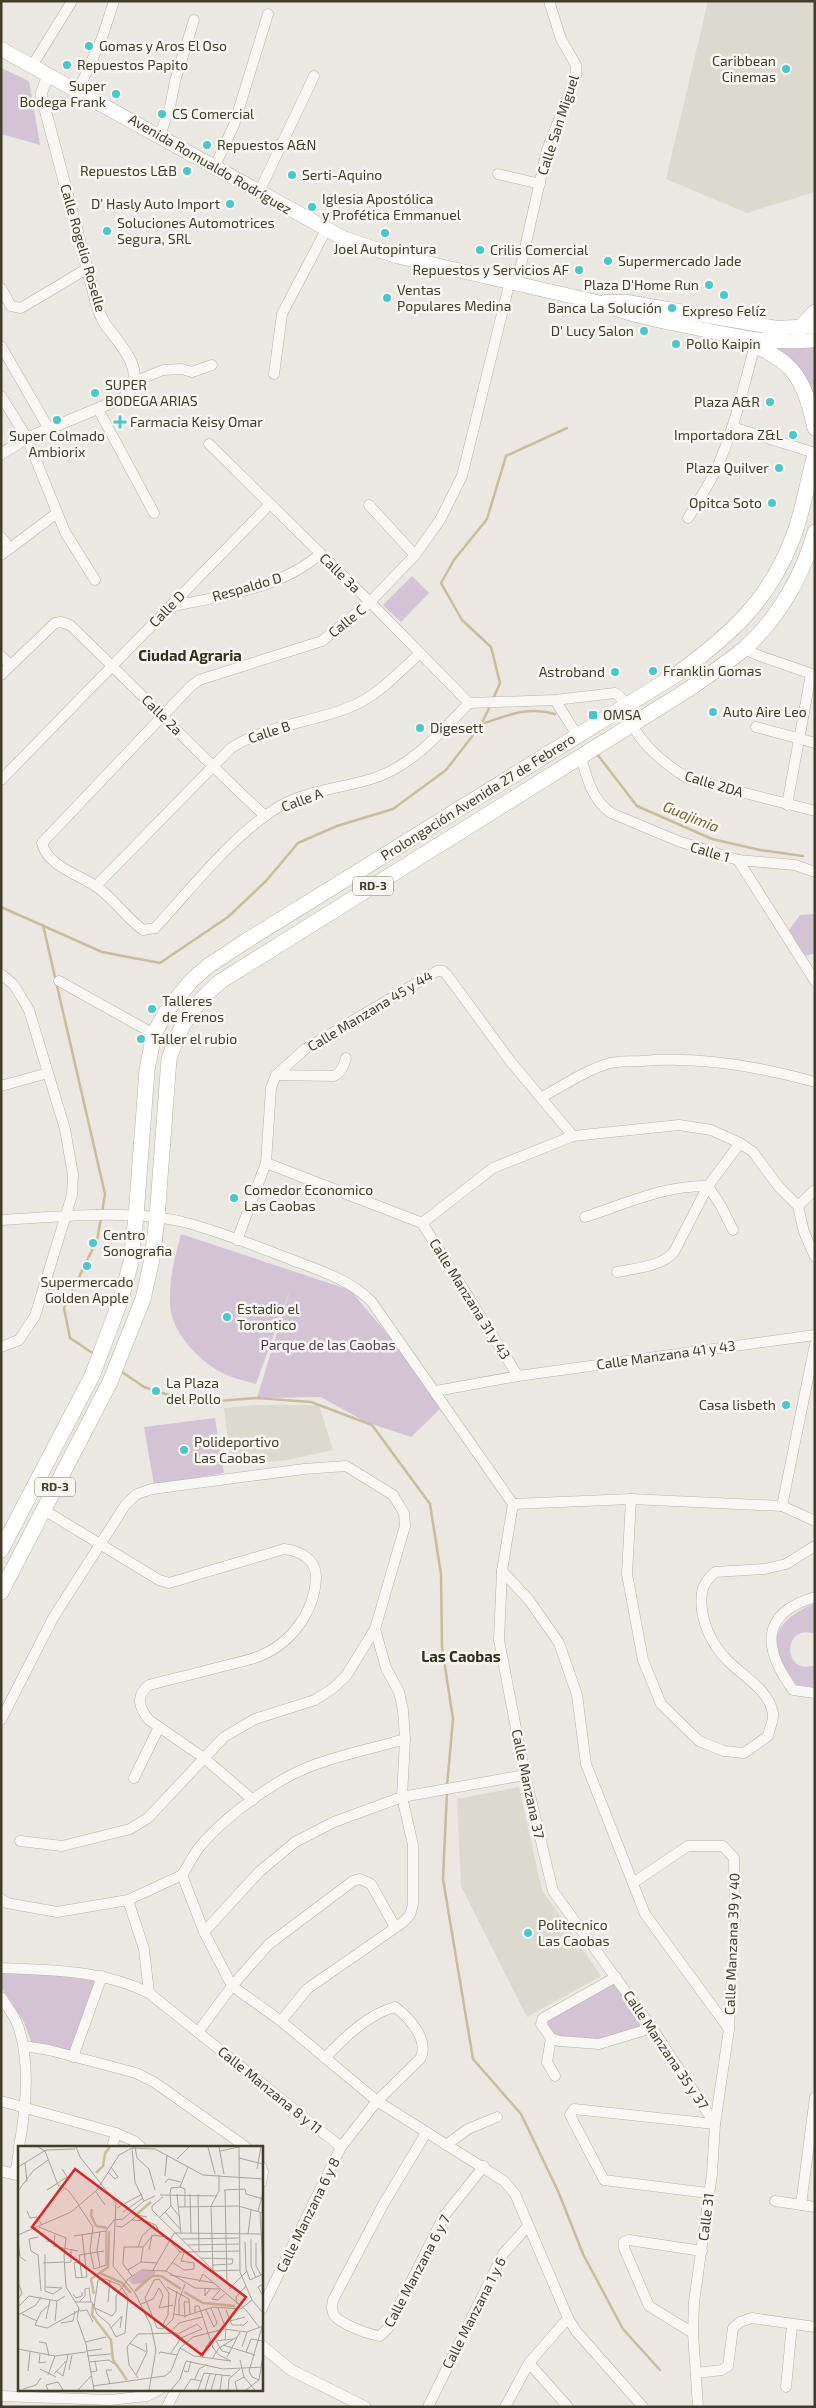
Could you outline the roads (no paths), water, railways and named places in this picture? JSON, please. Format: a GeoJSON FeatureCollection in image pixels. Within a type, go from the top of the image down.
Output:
{"type":"FeatureCollection","features":[{"type":"Feature","properties":{"kind":"main road","name":"Avenida Romualdo Rodríguez"},"geometry":{"type":"LineString","coordinates":[[1,49],[160,135],[326,230],[396,256],[601,302],[625,313],[733,337],[778,342],[815,340]]}},
{"type":"Feature","properties":{"kind":"main road","name":"Avenida Romualdo Rodríguez"},"geometry":{"type":"LineString","coordinates":[[601,302],[627,302],[753,325],[807,327]]}},
{"type":"Feature","properties":{"kind":"main road"},"geometry":{"type":"LineString","coordinates":[[807,327],[815,312]]}},
{"type":"Feature","properties":{"kind":"main road"},"geometry":{"type":"LineString","coordinates":[[733,337],[782,360],[798,376],[809,401],[815,428]]}},
{"type":"Feature","properties":{"kind":"main road","name":"Prolongación Avenida 27 de Febrero"},"geometry":{"type":"LineString","coordinates":[[1,1550],[92,1376],[109,1336],[131,1262],[147,1070],[154,1034],[176,997],[208,966],[677,674],[716,645],[765,594],[792,540],[815,454]]}},
{"type":"Feature","properties":{"kind":"main road","name":"Prolongación Avenida 27 de Febrero"},"geometry":{"type":"LineString","coordinates":[[1,1592],[110,1382],[143,1299],[152,1259],[157,1218],[169,1059],[176,1036],[185,1019],[201,998],[229,976],[689,689],[744,648],[785,601],[812,544],[815,532]]}},
{"type":"Feature","properties":{"kind":"street"},"geometry":{"type":"LineString","coordinates":[[32,66],[72,1]]}},
{"type":"Feature","properties":{"kind":"street"},"geometry":{"type":"LineString","coordinates":[[78,91],[102,38],[114,1]]}},
{"type":"Feature","properties":{"kind":"street","name":"Calle San Miguel"},"geometry":{"type":"LineString","coordinates":[[514,282],[547,150],[576,76],[576,65],[561,38],[549,1]]}},
{"type":"Feature","properties":{"kind":"street"},"geometry":{"type":"LineString","coordinates":[[214,166],[234,125],[268,14]]}},
{"type":"Feature","properties":{"kind":"street"},"geometry":{"type":"LineString","coordinates":[[160,135],[170,107],[174,81],[194,20]]}},
{"type":"Feature","properties":{"kind":"street","name":"Calle Rogelio Roselle"},"geometry":{"type":"LineString","coordinates":[[48,74],[41,94],[99,312],[128,354],[134,369],[134,382]]}},
{"type":"Feature","properties":{"kind":"street"},"geometry":{"type":"LineString","coordinates":[[259,192],[314,76]]}},
{"type":"Feature","properties":{"kind":"street"},"geometry":{"type":"LineString","coordinates":[[498,174],[540,184]]}},
{"type":"Feature","properties":{"kind":"street"},"geometry":{"type":"LineString","coordinates":[[274,374],[282,314],[326,230]]}},
{"type":"Feature","properties":{"kind":"street"},"geometry":{"type":"LineString","coordinates":[[1,288],[11,306],[21,308],[88,268]]}},
{"type":"Feature","properties":{"kind":"street","name":"Calle C"},"geometry":{"type":"LineString","coordinates":[[96,886],[51,860],[44,852],[42,843],[198,680],[322,641],[370,602],[415,554],[440,520],[462,476],[514,282]]}},
{"type":"Feature","properties":{"kind":"street"},"geometry":{"type":"LineString","coordinates":[[1,346],[49,429]]}},
{"type":"Feature","properties":{"kind":"street"},"geometry":{"type":"LineString","coordinates":[[688,518],[713,475],[732,427],[755,346]]}},
{"type":"Feature","properties":{"kind":"street"},"geometry":{"type":"LineString","coordinates":[[1,454],[27,438],[123,398],[130,392],[134,382],[163,370],[182,369],[192,372],[212,365]]}},
{"type":"Feature","properties":{"kind":"street"},"geometry":{"type":"LineString","coordinates":[[1,396],[27,438],[73,548],[95,580]]}},
{"type":"Feature","properties":{"kind":"street"},"geometry":{"type":"LineString","coordinates":[[98,409],[154,513]]}},
{"type":"Feature","properties":{"kind":"street"},"geometry":{"type":"LineString","coordinates":[[732,427],[815,454]]}},
{"type":"Feature","properties":{"kind":"street","name":"Calle 3a"},"geometry":{"type":"LineString","coordinates":[[209,444],[420,653],[474,703]]}},
{"type":"Feature","properties":{"kind":"street","name":"Calle D"},"geometry":{"type":"LineString","coordinates":[[1,780],[270,504]]}},
{"type":"Feature","properties":{"kind":"street"},"geometry":{"type":"LineString","coordinates":[[369,505],[415,554]]}},
{"type":"Feature","properties":{"kind":"street"},"geometry":{"type":"LineString","coordinates":[[1,537],[5,551],[57,512]]}},
{"type":"Feature","properties":{"kind":"street","name":"Respaldo D"},"geometry":{"type":"LineString","coordinates":[[169,607],[237,592],[291,575],[306,566],[320,554]]}},
{"type":"Feature","properties":{"kind":"street","name":"Calle 2a"},"geometry":{"type":"LineString","coordinates":[[10,665],[55,623],[61,622],[70,626],[163,715],[211,766],[265,816]]}},
{"type":"Feature","properties":{"kind":"street"},"geometry":{"type":"LineString","coordinates":[[744,648],[760,656],[813,674],[787,805],[815,811]]}},
{"type":"Feature","properties":{"kind":"street","name":"Calle B"},"geometry":{"type":"LineString","coordinates":[[96,886],[211,766],[231,748],[247,738],[352,706],[376,693],[420,653]]}},
{"type":"Feature","properties":{"kind":"street"},"geometry":{"type":"LineString","coordinates":[[1,656],[10,665],[1,674]]}},
{"type":"Feature","properties":{"kind":"street"},"geometry":{"type":"LineString","coordinates":[[474,703],[505,700],[555,700],[615,692],[626,706],[631,724]]}},
{"type":"Feature","properties":{"kind":"street"},"geometry":{"type":"LineString","coordinates":[[555,700],[578,735]]}},
{"type":"Feature","properties":{"kind":"street","name":"Calle A"},"geometry":{"type":"LineString","coordinates":[[96,886],[134,924],[143,930],[155,928],[235,842],[265,816],[282,805],[390,772],[406,761],[474,703]]}},
{"type":"Feature","properties":{"kind":"street","name":"Calle 2DA"},"geometry":{"type":"LineString","coordinates":[[631,724],[669,766],[687,778],[787,805]]}},
{"type":"Feature","properties":{"kind":"street"},"geometry":{"type":"LineString","coordinates":[[756,727],[815,743]]}},
{"type":"Feature","properties":{"kind":"street","name":"Calle 1"},"geometry":{"type":"LineString","coordinates":[[580,757],[595,796],[601,806],[611,813],[678,842],[738,860],[815,981]]}},
{"type":"Feature","properties":{"kind":"street"},"geometry":{"type":"LineString","coordinates":[[738,860],[794,865],[815,872]]}},
{"type":"Feature","properties":{"kind":"street","name":"Calle Manzana 45 y 44"},"geometry":{"type":"LineString","coordinates":[[276,1075],[304,1049],[437,971],[447,975],[511,1062],[573,1136]]}},
{"type":"Feature","properties":{"kind":"street"},"geometry":{"type":"LineString","coordinates":[[1,974],[14,985],[29,1010],[66,1129],[73,1175],[72,1195],[35,1316],[19,1340],[1,1346]]}},
{"type":"Feature","properties":{"kind":"street"},"geometry":{"type":"LineString","coordinates":[[59,981],[154,1034]]}},
{"type":"Feature","properties":{"kind":"street"},"geometry":{"type":"LineString","coordinates":[[237,1240],[266,1163],[271,1088],[276,1075],[334,1076],[344,1066],[346,1058]]}},
{"type":"Feature","properties":{"kind":"street"},"geometry":{"type":"LineString","coordinates":[[542,1097],[596,1068],[613,1063],[669,1058],[709,1061],[782,1073],[815,1082]]}},
{"type":"Feature","properties":{"kind":"street"},"geometry":{"type":"LineString","coordinates":[[1,1086],[48,1073]]}},
{"type":"Feature","properties":{"kind":"street"},"geometry":{"type":"LineString","coordinates":[[266,1163],[422,1223],[493,1168],[573,1136],[679,1125],[711,1130],[740,1143],[752,1152],[779,1187],[798,1206],[804,1232],[815,1257]]}},
{"type":"Feature","properties":{"kind":"street"},"geometry":{"type":"LineString","coordinates":[[617,1272],[658,1263],[669,1258],[674,1252],[708,1186],[740,1143]]}},
{"type":"Feature","properties":{"kind":"street"},"geometry":{"type":"LineString","coordinates":[[585,1217],[664,1191],[686,1186],[708,1186]]}},
{"type":"Feature","properties":{"kind":"street"},"geometry":{"type":"LineString","coordinates":[[708,1186],[722,1206],[732,1230]]}},
{"type":"Feature","properties":{"kind":"street"},"geometry":{"type":"LineString","coordinates":[[798,1206],[815,1190]]}},
{"type":"Feature","properties":{"kind":"street"},"geometry":{"type":"LineString","coordinates":[[1,1220],[65,1216],[136,1216],[183,1222],[345,1280],[371,1301],[436,1391],[513,1504],[631,1499],[782,1506],[815,1521]]}},
{"type":"Feature","properties":{"kind":"street","name":"Calle Manzana 31 y 43"},"geometry":{"type":"LineString","coordinates":[[422,1223],[518,1376]]}},
{"type":"Feature","properties":{"kind":"street","name":"Calle Manzana 41 y 43"},"geometry":{"type":"LineString","coordinates":[[436,1391],[518,1376],[815,1335]]}},
{"type":"Feature","properties":{"kind":"street"},"geometry":{"type":"LineString","coordinates":[[782,1506],[815,1344]]}},
{"type":"Feature","properties":{"kind":"street"},"geometry":{"type":"LineString","coordinates":[[1,1720],[53,1618],[126,1504],[137,1494],[152,1489],[304,1469],[346,1466],[393,1494],[404,1513],[406,1526],[375,1629],[346,1676],[332,1689],[315,1700],[255,1720],[224,1737],[148,1818],[130,1829],[62,1846],[20,1841]]}},
{"type":"Feature","properties":{"kind":"street"},"geometry":{"type":"LineString","coordinates":[[631,1499],[627,1574],[643,1660],[661,1704],[699,1741],[724,1751],[744,1753],[768,1736],[773,1714],[765,1695],[728,1661],[712,1642],[703,1617],[700,1594],[704,1582],[715,1572],[765,1569],[786,1564],[815,1546]]}},
{"type":"Feature","properties":{"kind":"street","name":"Calle Manzana 37"},"geometry":{"type":"LineString","coordinates":[[513,1504],[502,1570],[499,1640],[525,1775],[552,1891],[616,1977]]}},
{"type":"Feature","properties":{"kind":"street"},"geometry":{"type":"LineString","coordinates":[[44,1510],[159,1580],[169,1583],[284,1548],[299,1551],[311,1562],[316,1577],[313,1598],[298,1628],[279,1646],[260,1656],[149,1685],[142,1690],[139,1700],[142,1712],[159,1727],[204,1758],[252,1800]]}},
{"type":"Feature","properties":{"kind":"street"},"geometry":{"type":"LineString","coordinates":[[502,1570],[529,1600],[558,1643],[577,1695],[586,1764],[645,1914],[729,2029]]}},
{"type":"Feature","properties":{"kind":"street"},"geometry":{"type":"LineString","coordinates":[[815,1597],[796,1605],[782,1615],[771,1630],[772,1652],[778,1670],[794,1690],[815,1693]]}},
{"type":"Feature","properties":{"kind":"street"},"geometry":{"type":"LineString","coordinates":[[281,2022],[308,1989],[399,1925],[410,1915],[413,1904],[414,1845],[402,1798],[405,1739],[403,1710],[398,1692],[386,1668],[375,1629]]}},
{"type":"Feature","properties":{"kind":"street"},"geometry":{"type":"LineString","coordinates":[[134,1778],[159,1727]]}},
{"type":"Feature","properties":{"kind":"street"},"geometry":{"type":"LineString","coordinates":[[1,1899],[7,1903],[57,1912],[128,1900],[182,1875],[202,1844],[219,1827],[252,1800],[296,1773],[314,1765],[405,1739]]}},
{"type":"Feature","properties":{"kind":"street"},"geometry":{"type":"LineString","coordinates":[[204,1932],[259,1872],[295,1842],[334,1822],[402,1798],[525,1775]]}},
{"type":"Feature","properties":{"kind":"street","name":"Calle Manzana 39 y 40"},"geometry":{"type":"LineString","coordinates":[[632,1883],[688,1846],[723,1846],[734,1858],[735,1920],[729,2029]]}},
{"type":"Feature","properties":{"kind":"street"},"geometry":{"type":"LineString","coordinates":[[182,1875],[204,1932],[232,1986],[281,2022],[377,2101],[426,2133],[484,2166],[504,2181],[515,2194],[568,2318],[576,2331],[643,2407]]}},
{"type":"Feature","properties":{"kind":"street"},"geometry":{"type":"LineString","coordinates":[[198,2032],[232,1986],[269,1944],[353,1881],[360,1879],[371,1884],[399,1925]]}},
{"type":"Feature","properties":{"kind":"street"},"geometry":{"type":"LineString","coordinates":[[128,1900],[144,1949],[148,1993]]}},
{"type":"Feature","properties":{"kind":"street","name":"Calle Manzana 8 y 11"},"geometry":{"type":"LineString","coordinates":[[1,1968],[102,1976],[128,1983],[148,1993],[341,2147]]}},
{"type":"Feature","properties":{"kind":"street"},"geometry":{"type":"LineString","coordinates":[[73,2057],[102,1976]]}},
{"type":"Feature","properties":{"kind":"street"},"geometry":{"type":"LineString","coordinates":[[616,1977],[543,2018],[541,2024],[551,2038],[559,2041],[599,2044],[652,2028]]}},
{"type":"Feature","properties":{"kind":"street","name":"Calle Manzana 35 y 37"},"geometry":{"type":"LineString","coordinates":[[616,1977],[715,2124]]}},
{"type":"Feature","properties":{"kind":"street"},"geometry":{"type":"LineString","coordinates":[[1,1997],[17,2023],[24,2046],[26,2109],[19,2146]]}},
{"type":"Feature","properties":{"kind":"street","name":"Calle Manzana 6 y 8"},"geometry":{"type":"LineString","coordinates":[[262,2308],[341,2147],[377,2101],[420,2059],[424,2052],[423,2042],[404,2014],[395,2007],[384,2010],[343,2038],[326,2058]]}},
{"type":"Feature","properties":{"kind":"street","name":"Calle 31"},"geometry":{"type":"LineString","coordinates":[[698,2407],[693,2333],[694,2302],[712,2174],[715,2124],[729,2029]]}},
{"type":"Feature","properties":{"kind":"street"},"geometry":{"type":"LineString","coordinates":[[551,2038],[546,2062],[555,2076]]}},
{"type":"Feature","properties":{"kind":"street"},"geometry":{"type":"LineString","coordinates":[[24,2046],[136,2073],[148,2079],[245,2146]]}},
{"type":"Feature","properties":{"kind":"street"},"geometry":{"type":"LineString","coordinates":[[801,2205],[812,2142],[815,2098]]}},
{"type":"Feature","properties":{"kind":"street"},"geometry":{"type":"LineString","coordinates":[[1,2101],[116,2133],[134,2141],[140,2146]]}},
{"type":"Feature","properties":{"kind":"street"},"geometry":{"type":"LineString","coordinates":[[708,2193],[602,2179],[570,2115],[574,2109],[715,2124]]}},
{"type":"Feature","properties":{"kind":"street"},"geometry":{"type":"LineString","coordinates":[[446,2145],[468,2129],[497,2117]]}},
{"type":"Feature","properties":{"kind":"street"},"geometry":{"type":"LineString","coordinates":[[112,2146],[116,2133]]}},
{"type":"Feature","properties":{"kind":"street","name":"Calle Manzana 6 y 7"},"geometry":{"type":"LineString","coordinates":[[426,2133],[384,2203],[333,2300],[331,2309],[336,2318],[370,2335],[380,2336],[388,2328],[444,2216],[484,2166]]}},
{"type":"Feature","properties":{"kind":"street"},"geometry":{"type":"LineString","coordinates":[[1,2171],[17,2174]]}},
{"type":"Feature","properties":{"kind":"street"},"geometry":{"type":"LineString","coordinates":[[775,2201],[815,2207]]}},
{"type":"Feature","properties":{"kind":"street","name":"Calle Manzana 1 y 6"},"geometry":{"type":"LineString","coordinates":[[428,2407],[503,2254],[528,2226]]}},
{"type":"Feature","properties":{"kind":"street"},"geometry":{"type":"LineString","coordinates":[[693,2333],[649,2306],[624,2248],[624,2242],[629,2240],[702,2250]]}},
{"type":"Feature","properties":{"kind":"street"},"geometry":{"type":"LineString","coordinates":[[505,2407],[529,2363],[568,2318]]}},
{"type":"Feature","properties":{"kind":"street"},"geometry":{"type":"LineString","coordinates":[[696,2373],[722,2370],[728,2366],[733,2328],[740,2322],[752,2318],[815,2327]]}},
{"type":"Feature","properties":{"kind":"street"},"geometry":{"type":"LineString","coordinates":[[786,2387],[792,2324]]}},
{"type":"Feature","properties":{"kind":"street"},"geometry":{"type":"LineString","coordinates":[[262,2346],[291,2370],[365,2407]]}},
{"type":"Feature","properties":{"kind":"street"},"geometry":{"type":"LineString","coordinates":[[529,2363],[568,2407]]}},
{"type":"Feature","properties":{"kind":"street"},"geometry":{"type":"LineString","coordinates":[[1,2396],[108,2403],[147,2396],[158,2390]]}},
{"type":"Feature","properties":{"kind":"street"},"geometry":{"type":"LineString","coordinates":[[167,2407],[176,2390]]}},
{"type":"Feature","properties":{"kind":"waterway"},"geometry":{"type":"LineString","coordinates":[[493,699],[500,683],[491,647],[462,620],[441,583],[454,560],[487,519],[506,456],[567,428]]}},
{"type":"Feature","properties":{"kind":"waterway"},"geometry":{"type":"LineString","coordinates":[[1,907],[102,952],[160,963],[228,917],[266,881],[298,843],[337,826],[393,809],[446,770],[481,725],[491,704]]}},
{"type":"Feature","properties":{"kind":"waterway","name":"Guajimia"},"geometry":{"type":"LineString","coordinates":[[482,724],[527,711],[555,714]]}},
{"type":"Feature","properties":{"kind":"waterway","name":"Guajimia"},"geometry":{"type":"LineString","coordinates":[[597,754],[637,806],[712,839],[760,850],[803,856]]}},
{"type":"Feature","properties":{"kind":"waterway"},"geometry":{"type":"LineString","coordinates":[[43,925],[105,1194],[102,1213]]}},
{"type":"Feature","properties":{"kind":"waterway"},"geometry":{"type":"LineString","coordinates":[[94,1354],[70,1338],[64,1308],[97,1240],[101,1218]]}},
{"type":"Feature","properties":{"kind":"waterway"},"geometry":{"type":"LineString","coordinates":[[119,1370],[144,1387],[193,1403],[257,1398],[311,1402],[372,1425],[430,1504],[441,1574],[442,1647],[453,1719],[447,1786]]}},
{"type":"Feature","properties":{"kind":"waterway"},"geometry":{"type":"LineString","coordinates":[[447,1791],[443,1879],[473,2059],[521,2114],[558,2191],[583,2254],[623,2329],[660,2370]]}},
{"type":"Feature","properties":{"kind":"place","name":"Gomas y Aros El Oso"},"geometry":{"type":"Point","coordinates":[89,46]}},
{"type":"Feature","properties":{"kind":"place","name":"Repuestos Papito"},"geometry":{"type":"Point","coordinates":[67,65]}},
{"type":"Feature","properties":{"kind":"place","name":"Caribbean Cinemas"},"geometry":{"type":"Point","coordinates":[786,69]}},
{"type":"Feature","properties":{"kind":"place","name":"Super Bodega Frank"},"geometry":{"type":"Point","coordinates":[116,94]}},
{"type":"Feature","properties":{"kind":"place","name":"CS Comercial"},"geometry":{"type":"Point","coordinates":[162,114]}},
{"type":"Feature","properties":{"kind":"place","name":"Repuestos A&N"},"geometry":{"type":"Point","coordinates":[207,145]}},
{"type":"Feature","properties":{"kind":"place","name":"Repuestos L&B"},"geometry":{"type":"Point","coordinates":[187,171]}},
{"type":"Feature","properties":{"kind":"place","name":"Serti-Aquino"},"geometry":{"type":"Point","coordinates":[292,175]}},
{"type":"Feature","properties":{"kind":"place","name":"D' Hasly Auto Import"},"geometry":{"type":"Point","coordinates":[230,204]}},
{"type":"Feature","properties":{"kind":"place","name":"Iglesia Apostólica y Profética Emmanuel"},"geometry":{"type":"Point","coordinates":[312,207]}},
{"type":"Feature","properties":{"kind":"place","name":"Soluciones Automotrices Segura, SRL"},"geometry":{"type":"Point","coordinates":[107,231]}},
{"type":"Feature","properties":{"kind":"place","name":"Joel Autopintura"},"geometry":{"type":"Point","coordinates":[385,233]}},
{"type":"Feature","properties":{"kind":"place","name":"Crilis Comercial"},"geometry":{"type":"Point","coordinates":[480,250]}},
{"type":"Feature","properties":{"kind":"place","name":"Supermercado Jade"},"geometry":{"type":"Point","coordinates":[608,261]}},
{"type":"Feature","properties":{"kind":"place","name":"Repuestos y Servicios AF"},"geometry":{"type":"Point","coordinates":[579,270]}},
{"type":"Feature","properties":{"kind":"place","name":"Plaza D'Home Run"},"geometry":{"type":"Point","coordinates":[709,285]}},
{"type":"Feature","properties":{"kind":"place","name":"Expreso Felíz"},"geometry":{"type":"Point","coordinates":[724,295]}},
{"type":"Feature","properties":{"kind":"place","name":"Ventas Populares Medina"},"geometry":{"type":"Point","coordinates":[387,298]}},
{"type":"Feature","properties":{"kind":"place","name":"Banca La Solución"},"geometry":{"type":"Point","coordinates":[672,308]}},
{"type":"Feature","properties":{"kind":"place","name":"D' Lucy Salon"},"geometry":{"type":"Point","coordinates":[644,331]}},
{"type":"Feature","properties":{"kind":"place","name":"Pollo Kaipin"},"geometry":{"type":"Point","coordinates":[676,344]}},
{"type":"Feature","properties":{"kind":"place","name":"SUPER BODEGA ARIAS"},"geometry":{"type":"Point","coordinates":[95,393]}},
{"type":"Feature","properties":{"kind":"place","name":"Plaza A&R"},"geometry":{"type":"Point","coordinates":[770,402]}},
{"type":"Feature","properties":{"kind":"place","name":"Super Colmado Ambiorix"},"geometry":{"type":"Point","coordinates":[57,420]}},
{"type":"Feature","properties":{"kind":"place","name":"Farmacia Keisy Omar"},"geometry":{"type":"Point","coordinates":[120,422]}},
{"type":"Feature","properties":{"kind":"place","name":"Importadora Z&L"},"geometry":{"type":"Point","coordinates":[793,435]}},
{"type":"Feature","properties":{"kind":"place","name":"Plaza Quilver"},"geometry":{"type":"Point","coordinates":[779,468]}},
{"type":"Feature","properties":{"kind":"place","name":"Opitca Soto"},"geometry":{"type":"Point","coordinates":[772,503]}},
{"type":"Feature","properties":{"kind":"place","name":"Franklin Gomas"},"geometry":{"type":"Point","coordinates":[653,671]}},
{"type":"Feature","properties":{"kind":"place","name":"Astroband"},"geometry":{"type":"Point","coordinates":[615,672]}},
{"type":"Feature","properties":{"kind":"place","name":"Auto Aire Leo"},"geometry":{"type":"Point","coordinates":[713,712]}},
{"type":"Feature","properties":{"kind":"place","name":"OMSA"},"geometry":{"type":"Point","coordinates":[593,715]}},
{"type":"Feature","properties":{"kind":"place","name":"Digesett"},"geometry":{"type":"Point","coordinates":[420,728]}},
{"type":"Feature","properties":{"kind":"place","name":"Talleres de Frenos"},"geometry":{"type":"Point","coordinates":[152,1009]}},
{"type":"Feature","properties":{"kind":"place","name":"Taller el rubio"},"geometry":{"type":"Point","coordinates":[141,1039]}},
{"type":"Feature","properties":{"kind":"place","name":"Comedor Economico Las Caobas"},"geometry":{"type":"Point","coordinates":[234,1198]}},
{"type":"Feature","properties":{"kind":"place","name":"Centro Sonografia"},"geometry":{"type":"Point","coordinates":[93,1243]}},
{"type":"Feature","properties":{"kind":"place","name":"Supermercado Golden Apple"},"geometry":{"type":"Point","coordinates":[87,1266]}},
{"type":"Feature","properties":{"kind":"place","name":"Estadio el Torontico"},"geometry":{"type":"Point","coordinates":[227,1317]}},
{"type":"Feature","properties":{"kind":"place","name":"La Plaza del Pollo"},"geometry":{"type":"Point","coordinates":[156,1391]}},
{"type":"Feature","properties":{"kind":"place","name":"Casa lisbeth"},"geometry":{"type":"Point","coordinates":[786,1405]}},
{"type":"Feature","properties":{"kind":"place","name":"Polideportivo Las Caobas"},"geometry":{"type":"Point","coordinates":[184,1450]}},
{"type":"Feature","properties":{"kind":"place","name":"Politecnico Las Caobas"},"geometry":{"type":"Point","coordinates":[528,1933]}},
{"type":"Feature","properties":{"kind":"district","name":"Ciudad Agraria"},"geometry":{"type":"Point","coordinates":[190,656]}},
{"type":"Feature","properties":{"kind":"district","name":"Las Caobas"},"geometry":{"type":"Point","coordinates":[461,1657]}},
{"type":"Feature","properties":{"kind":"park label","name":"Parque de las Caobas"},"geometry":{"type":"Point","coordinates":[328,1345]}}]}
